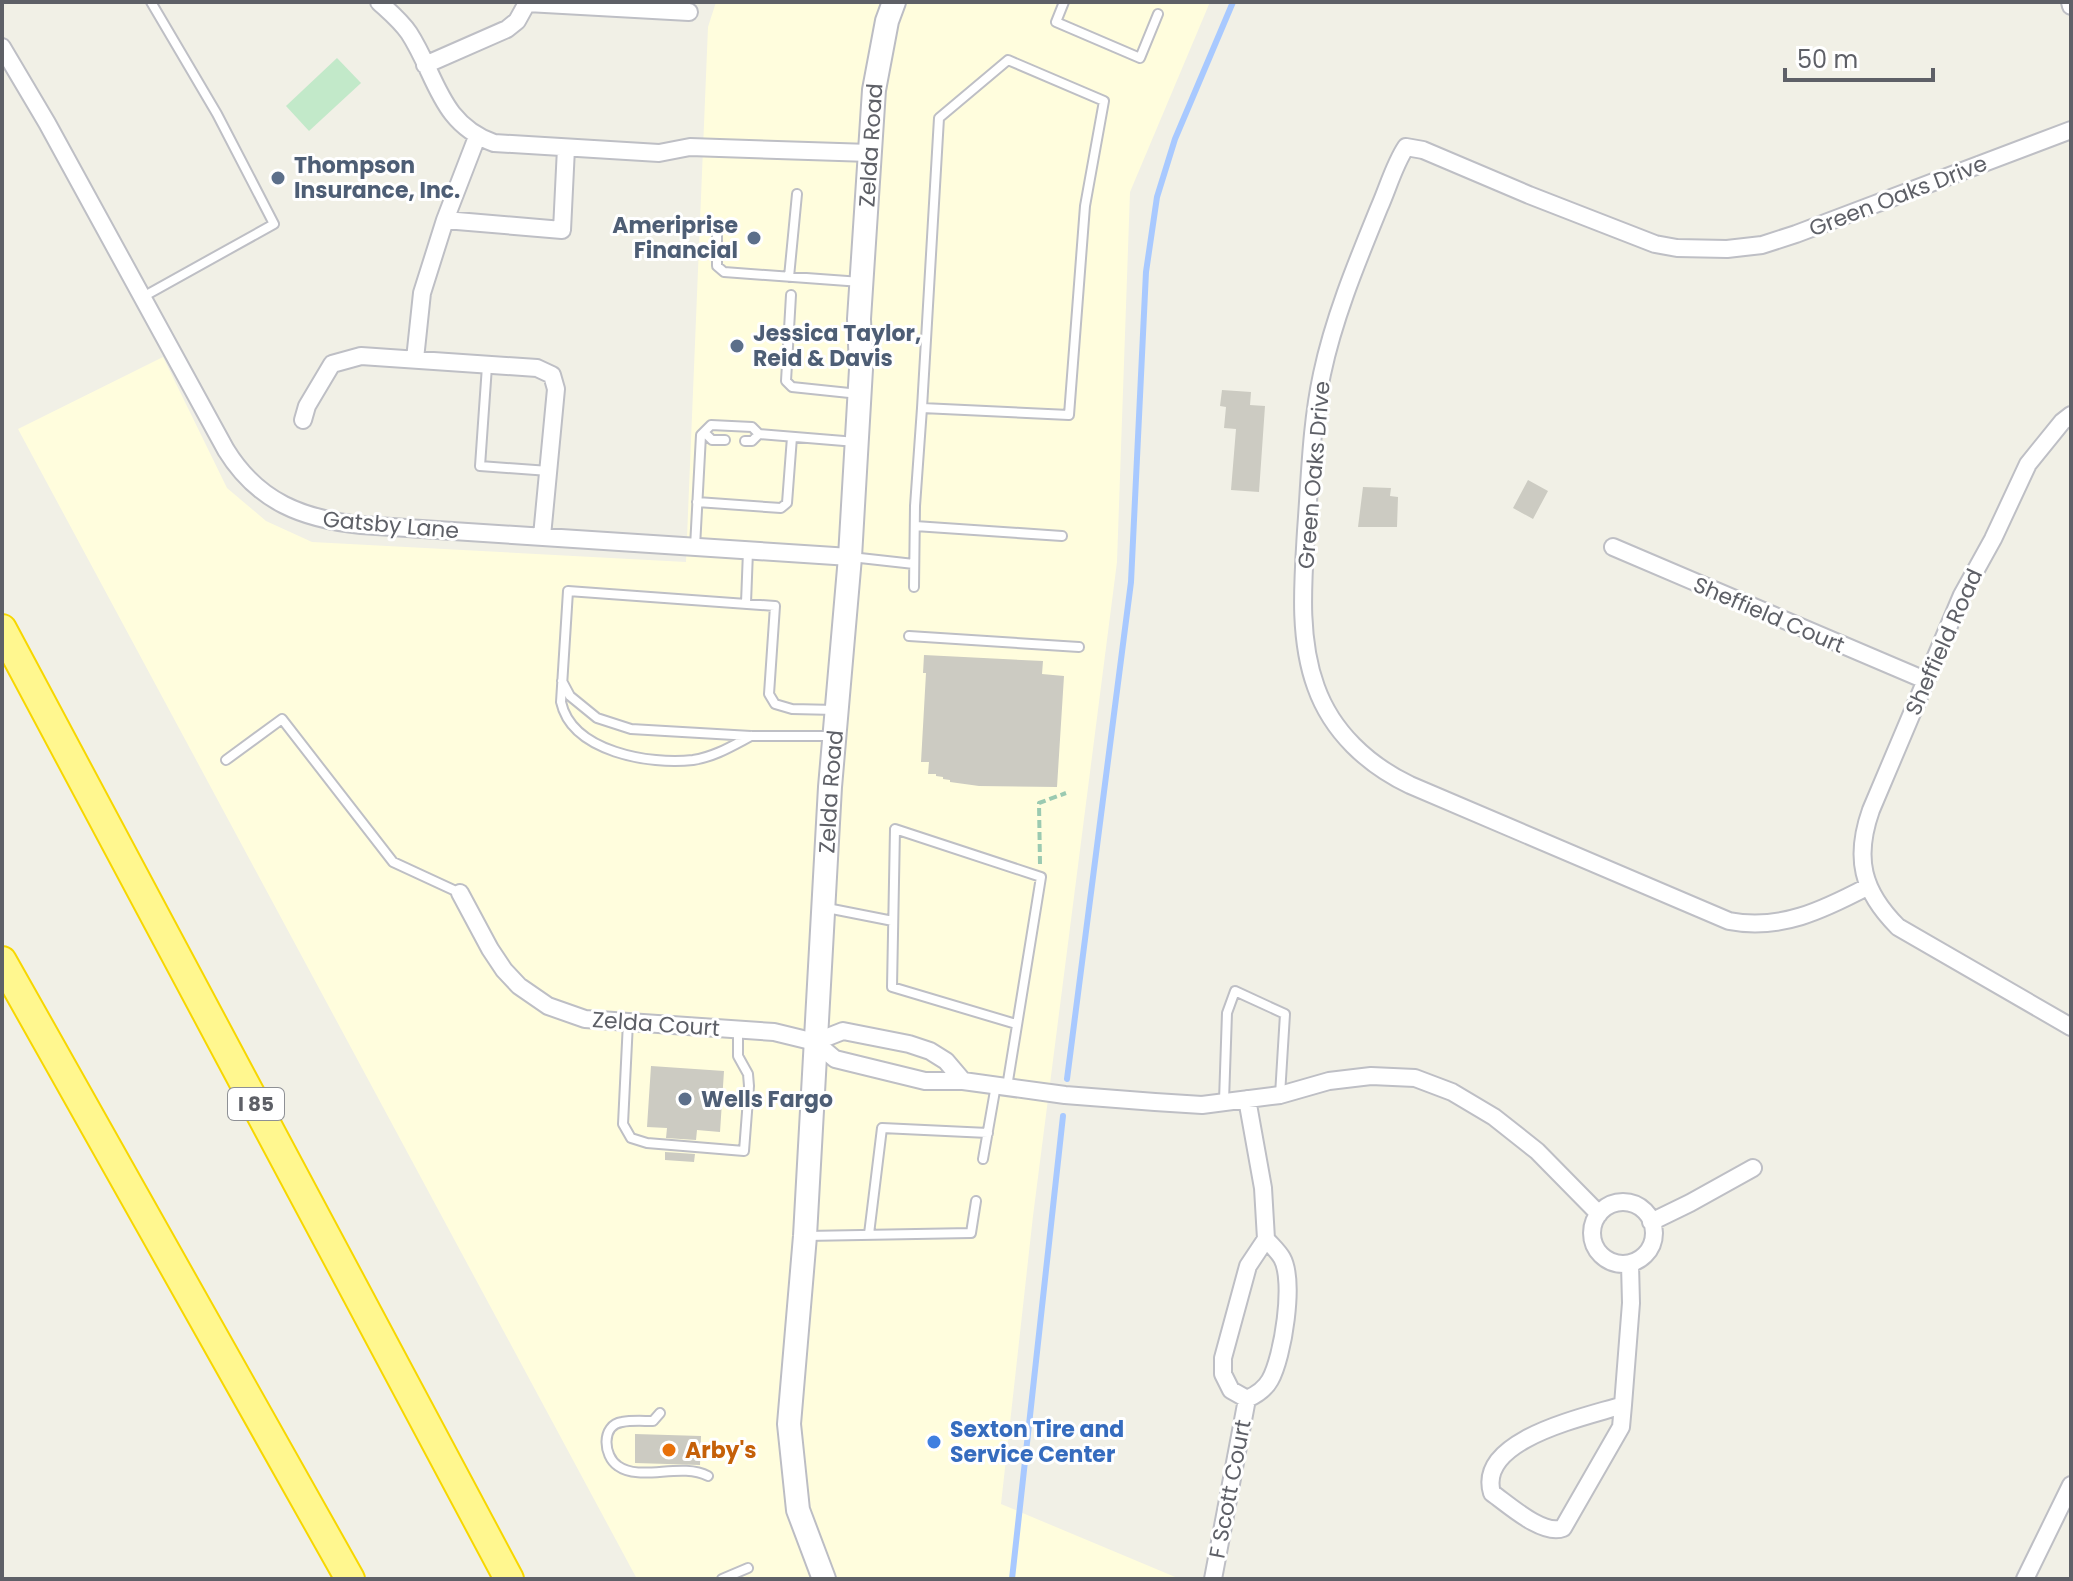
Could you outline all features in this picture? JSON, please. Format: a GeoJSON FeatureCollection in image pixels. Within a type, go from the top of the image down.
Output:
{"type":"FeatureCollection","features":[{"type":"Feature","properties":{"kind":"highway","name":"I 85"},"geometry":{"type":"LineString","coordinates":[[2,629],[509,1579]]}},
{"type":"Feature","properties":{"kind":"highway"},"geometry":{"type":"LineString","coordinates":[[2,961],[350,1579]]}},
{"type":"Feature","properties":{"kind":"main road","name":"Zelda Road"},"geometry":{"type":"LineString","coordinates":[[824,1579],[798,1510],[789,1424],[805,1236],[834,736],[850,557],[860,394],[861,282],[874,90],[887,21],[894,2]]}},
{"type":"Feature","properties":{"kind":"street"},"geometry":{"type":"LineString","coordinates":[[379,2],[408,31],[449,112],[477,137],[494,143],[659,153],[690,147],[870,153]]}},
{"type":"Feature","properties":{"kind":"street"},"geometry":{"type":"LineString","coordinates":[[425,65],[507,29],[517,21],[527,3],[689,12]]}},
{"type":"Feature","properties":{"kind":"street","name":"Gatsby Lane"},"geometry":{"type":"LineString","coordinates":[[2,47],[47,123],[207,420],[237,468],[255,486],[284,505],[313,518],[330,521],[850,557]]}},
{"type":"Feature","properties":{"kind":"street","name":"Green Oaks Drive"},"geometry":{"type":"LineString","coordinates":[[1867,887],[1784,922],[1759,924],[1729,921],[1410,785],[1364,756],[1325,707],[1306,655],[1305,550],[1315,416],[1322,373],[1338,314],[1406,147],[1423,150],[1635,238],[1677,248],[1727,249],[1762,245],[1796,234],[2071,130]]}},
{"type":"Feature","properties":{"kind":"street"},"geometry":{"type":"LineString","coordinates":[[415,359],[422,293],[445,220],[477,137]]}},
{"type":"Feature","properties":{"kind":"street"},"geometry":{"type":"LineString","coordinates":[[445,220],[562,230],[566,148]]}},
{"type":"Feature","properties":{"kind":"street"},"geometry":{"type":"LineString","coordinates":[[303,420],[307,406],[332,364],[361,356],[537,368],[552,375],[556,389],[542,536]]}},
{"type":"Feature","properties":{"kind":"street","name":"Sheffield Road"},"geometry":{"type":"LineString","coordinates":[[1867,887],[1861,853],[1864,830],[1925,680],[1962,595],[1993,539],[2028,464],[2071,415]]}},
{"type":"Feature","properties":{"kind":"street","name":"Sheffield Court"},"geometry":{"type":"LineString","coordinates":[[1613,547],[1925,680]]}},
{"type":"Feature","properties":{"kind":"street"},"geometry":{"type":"LineString","coordinates":[[1867,887],[1881,910],[1904,931],[2071,1027]]}},
{"type":"Feature","properties":{"kind":"street","name":"Zelda Court"},"geometry":{"type":"LineString","coordinates":[[460,893],[504,970],[532,996],[559,1012],[585,1019],[774,1032],[815,1042]]}},
{"type":"Feature","properties":{"kind":"street"},"geometry":{"type":"LineString","coordinates":[[963,1081],[946,1061],[930,1051],[909,1044],[843,1031],[815,1042],[835,1059],[925,1081],[963,1081],[1060,1094],[1171,1103],[1202,1105],[1280,1095],[1329,1081],[1371,1076],[1391,1075],[1432,1083],[1476,1105],[1537,1151],[1599,1214]]}},
{"type":"Feature","properties":{"kind":"street","name":"F Scott Court"},"geometry":{"type":"LineString","coordinates":[[1247,1099],[1263,1188],[1266,1239],[1283,1260],[1288,1296],[1282,1342],[1270,1380],[1257,1395],[1247,1399]]}},
{"type":"Feature","properties":{"kind":"street"},"geometry":{"type":"LineString","coordinates":[[1651,1222],[1753,1168]]}},
{"type":"Feature","properties":{"kind":"street"},"geometry":{"type":"LineString","coordinates":[[1622,1202],[1642,1209],[1651,1222],[1654,1235],[1652,1245],[1639,1260],[1630,1264],[1610,1262],[1595,1247],[1593,1227],[1599,1214],[1612,1204],[1622,1202]]}},
{"type":"Feature","properties":{"kind":"street","name":"F Scott Court"},"geometry":{"type":"LineString","coordinates":[[1247,1399],[1231,1390],[1223,1374],[1223,1358],[1248,1266],[1266,1239]]}},
{"type":"Feature","properties":{"kind":"street"},"geometry":{"type":"LineString","coordinates":[[1623,1405],[1520,1441],[1493,1467],[1490,1479],[1492,1493],[1545,1529],[1557,1531],[1563,1528],[1621,1427],[1623,1405],[1631,1303],[1630,1264]]}},
{"type":"Feature","properties":{"kind":"street","name":"F Scott Court"},"geometry":{"type":"LineString","coordinates":[[1213,1579],[1247,1399]]}},
{"type":"Feature","properties":{"kind":"street"},"geometry":{"type":"LineString","coordinates":[[2025,1579],[2071,1485]]}},
{"type":"Feature","properties":{"kind":"lane"},"geometry":{"type":"LineString","coordinates":[[141,298],[274,224],[217,114],[151,2]]}},
{"type":"Feature","properties":{"kind":"lane"},"geometry":{"type":"LineString","coordinates":[[1064,2],[1056,22],[1140,58],[1158,14]]}},
{"type":"Feature","properties":{"kind":"lane"},"geometry":{"type":"LineString","coordinates":[[914,587],[915,526],[939,118],[1008,60],[1104,101],[1085,206],[1069,415],[922,408]]}},
{"type":"Feature","properties":{"kind":"lane"},"geometry":{"type":"LineString","coordinates":[[789,277],[797,194]]}},
{"type":"Feature","properties":{"kind":"lane"},"geometry":{"type":"LineString","coordinates":[[717,234],[717,266],[724,272],[861,282]]}},
{"type":"Feature","properties":{"kind":"lane"},"geometry":{"type":"LineString","coordinates":[[791,295],[786,381],[792,387],[860,394]]}},
{"type":"Feature","properties":{"kind":"lane"},"geometry":{"type":"LineString","coordinates":[[487,366],[480,466],[549,471]]}},
{"type":"Feature","properties":{"kind":"lane"},"geometry":{"type":"LineString","coordinates":[[695,547],[701,435],[711,425],[752,427],[759,434],[857,442]]}},
{"type":"Feature","properties":{"kind":"lane"},"geometry":{"type":"LineString","coordinates":[[705,433],[712,440],[725,440]]}},
{"type":"Feature","properties":{"kind":"lane"},"geometry":{"type":"LineString","coordinates":[[745,441],[752,441],[759,434]]}},
{"type":"Feature","properties":{"kind":"lane"},"geometry":{"type":"LineString","coordinates":[[697,502],[781,508],[787,503],[792,437]]}},
{"type":"Feature","properties":{"kind":"lane"},"geometry":{"type":"LineString","coordinates":[[915,526],[1062,536]]}},
{"type":"Feature","properties":{"kind":"lane"},"geometry":{"type":"LineString","coordinates":[[746,603],[748,550]]}},
{"type":"Feature","properties":{"kind":"lane"},"geometry":{"type":"LineString","coordinates":[[850,557],[914,564]]}},
{"type":"Feature","properties":{"kind":"lane"},"geometry":{"type":"LineString","coordinates":[[751,736],[716,755],[694,760],[639,759],[599,744],[571,725],[561,702],[568,591],[775,606],[769,694],[780,707],[836,710]]}},
{"type":"Feature","properties":{"kind":"lane"},"geometry":{"type":"LineString","coordinates":[[909,636],[1079,647]]}},
{"type":"Feature","properties":{"kind":"lane"},"geometry":{"type":"LineString","coordinates":[[562,681],[570,696],[584,709],[612,725],[631,729],[751,736],[834,736]]}},
{"type":"Feature","properties":{"kind":"lane"},"geometry":{"type":"LineString","coordinates":[[226,760],[282,719],[393,862],[460,893]]}},
{"type":"Feature","properties":{"kind":"lane"},"geometry":{"type":"LineString","coordinates":[[983,1159],[1016,1024],[1041,877],[895,829],[892,987],[1016,1024]]}},
{"type":"Feature","properties":{"kind":"lane"},"geometry":{"type":"LineString","coordinates":[[823,907],[893,921]]}},
{"type":"Feature","properties":{"kind":"lane"},"geometry":{"type":"LineString","coordinates":[[1224,1102],[1227,1013],[1235,991],[1285,1014],[1280,1095]]}},
{"type":"Feature","properties":{"kind":"lane"},"geometry":{"type":"LineString","coordinates":[[628,1022],[623,1124],[631,1138],[744,1151],[749,1086],[748,1074],[738,1056],[738,1030]]}},
{"type":"Feature","properties":{"kind":"lane"},"geometry":{"type":"LineString","coordinates":[[869,1234],[882,1128],[988,1133]]}},
{"type":"Feature","properties":{"kind":"lane"},"geometry":{"type":"LineString","coordinates":[[805,1236],[971,1233],[976,1201]]}},
{"type":"Feature","properties":{"kind":"lane"},"geometry":{"type":"LineString","coordinates":[[660,1413],[653,1421],[618,1422],[612,1427],[607,1434],[612,1461],[629,1471],[696,1470],[708,1476]]}},
{"type":"Feature","properties":{"kind":"lane"},"geometry":{"type":"LineString","coordinates":[[722,1579],[748,1568]]}},
{"type":"Feature","properties":{"kind":"path"},"geometry":{"type":"LineString","coordinates":[[1041,877],[1039,803],[1066,793]]}},
{"type":"Feature","properties":{"kind":"shaded area"},"geometry":{"type":"Polygon","coordinates":[[[716,2],[1210,2],[1130,192],[1117,562],[1033,1216],[1001,1504],[1180,1579],[637,1579],[18,429],[163,357],[227,488],[266,521],[312,542],[686,562],[708,27],[716,2]]]}},
{"type":"Feature","properties":{"kind":"green space"},"geometry":{"type":"Polygon","coordinates":[[[337,58],[361,83],[309,131],[286,106],[337,58]]]}},
{"type":"Feature","properties":{"kind":"building"},"geometry":{"type":"Polygon","coordinates":[[[1222,390],[1251,392],[1250,405],[1265,406],[1259,492],[1231,490],[1236,429],[1224,428],[1226,407],[1220,406],[1222,390]]]}},
{"type":"Feature","properties":{"kind":"building"},"geometry":{"type":"Polygon","coordinates":[[[1528,480],[1548,491],[1533,519],[1513,508],[1528,480]]]}},
{"type":"Feature","properties":{"kind":"building"},"geometry":{"type":"Polygon","coordinates":[[[1363,487],[1391,488],[1390,496],[1398,497],[1397,527],[1358,527],[1363,487]]]}},
{"type":"Feature","properties":{"kind":"building"},"geometry":{"type":"Polygon","coordinates":[[[924,655],[1043,661],[1042,674],[1064,676],[1057,787],[979,786],[950,782],[936,774],[928,774],[929,762],[921,762],[926,673],[923,673],[924,655]]]}},
{"type":"Feature","properties":{"kind":"building","name":"Wells Fargo"},"geometry":{"type":"Polygon","coordinates":[[[651,1066],[724,1071],[720,1132],[697,1130],[696,1140],[666,1138],[667,1128],[647,1127],[651,1066]]]}},
{"type":"Feature","properties":{"kind":"building"},"geometry":{"type":"Polygon","coordinates":[[[665,1152],[695,1154],[694,1162],[665,1160],[665,1152]]]}},
{"type":"Feature","properties":{"kind":"building"},"geometry":{"type":"Polygon","coordinates":[[[635,1434],[701,1436],[700,1465],[635,1463],[635,1434]]]}},
{"type":"Feature","properties":{"kind":"waterway"},"geometry":{"type":"LineString","coordinates":[[1067,1079],[1131,582],[1146,272],[1157,197],[1175,139],[1233,2]]}},
{"type":"Feature","properties":{"kind":"waterway"},"geometry":{"type":"LineString","coordinates":[[1012,1579],[1063,1116]]}},
{"type":"Feature","properties":{"kind":"place","name":"Thompson Insurance, Inc."},"geometry":{"type":"Point","coordinates":[278,178]}},
{"type":"Feature","properties":{"kind":"place","name":"Ameriprise Financial"},"geometry":{"type":"Point","coordinates":[754,238]}},
{"type":"Feature","properties":{"kind":"place","name":"Jessica Taylor, Reid & Davis"},"geometry":{"type":"Point","coordinates":[737,346]}},
{"type":"Feature","properties":{"kind":"place","name":"Wells Fargo"},"geometry":{"type":"Point","coordinates":[685,1099]}},
{"type":"Feature","properties":{"kind":"place","name":"Sexton Tire and Service Center"},"geometry":{"type":"Point","coordinates":[934,1442]}},
{"type":"Feature","properties":{"kind":"place","name":"Arby's"},"geometry":{"type":"Point","coordinates":[669,1450]}}]}
